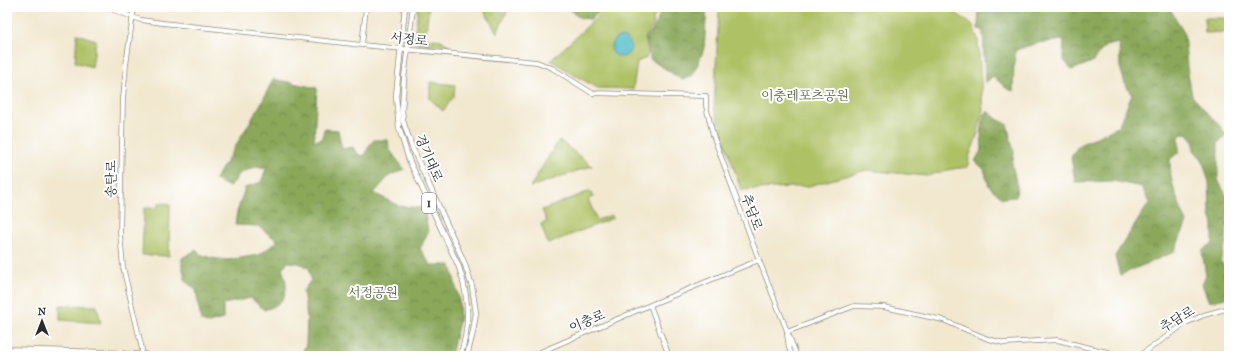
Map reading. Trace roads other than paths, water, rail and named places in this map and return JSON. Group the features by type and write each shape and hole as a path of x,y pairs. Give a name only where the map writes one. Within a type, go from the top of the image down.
{"main road":[{"name":"경기대로","path":"405,7 396,96 400,133 409,160 459,267 466,293 468,320 460,356"},
{"name":"경기대로","path":"413,7 407,49 402,110 406,130 414,153 470,276 475,299 475,322 467,356"}],"street":[{"name":"서정로","path":"105,7 141,20 156,22 362,45 537,62 552,68 592,92 706,96"},
{"name":"송탄로","path":"134,7 123,99 121,240 122,267 143,354"},
{"path":"362,45 366,7"},
{"name":"추담로","path":"706,96 706,106 714,135 759,260 797,356"},
{"name":"이충로","path":"531,356 759,260"},
{"path":"650,305 669,356"},
{"path":"787,332 854,306 884,307 943,320 988,339 1004,343 1057,340 1124,356"},
{"name":"추담로","path":"1139,356 1186,323 1204,315 1229,308"},
{"name":"추담로","path":"787,332 789,348 792,356"},
{"path":"7,349 143,354"},
{"path":"7,353 105,356"}],"water":[{"path":"621,37 628,40 631,47 628,54 621,57 614,54 611,47 614,40"}],"park label":[{"name":"이충레포츠공원","path":"805,95"},
{"name":"서정공원","path":"373,292"}]}
